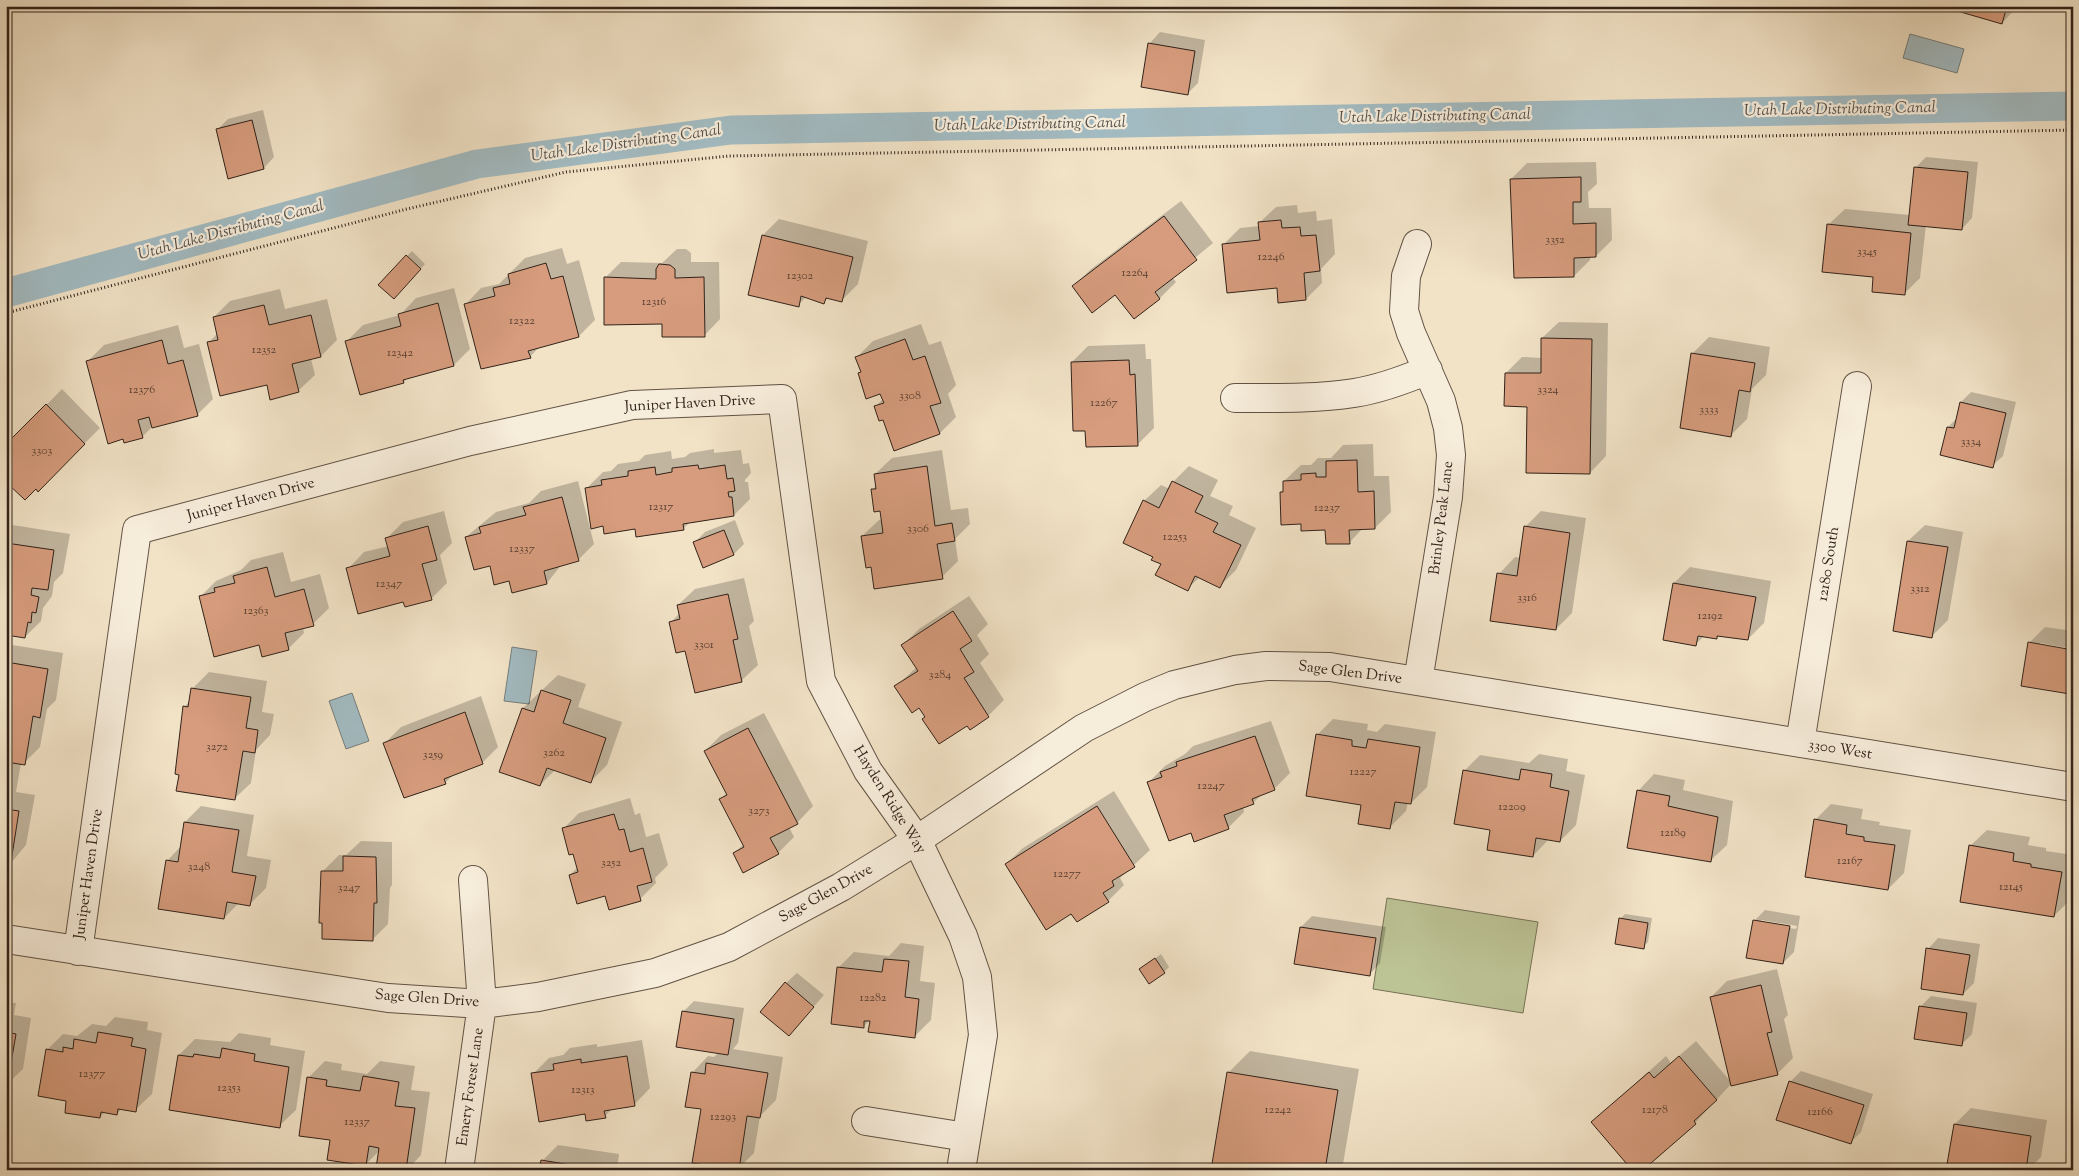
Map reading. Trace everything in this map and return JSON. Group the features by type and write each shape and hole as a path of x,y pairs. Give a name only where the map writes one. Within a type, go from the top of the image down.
{"street":[{"name":"Brinley Peak Lane","path":"1417,244 1406,276 1404,311 1411,333 1441,400 1448,428 1450,476 1418,681"},
{"path":"1235,398 1331,396 1355,393 1395,383 1428,370"},
{"name":"12180 South","path":"1800,743 1857,386"},
{"name":"Hayden Ridge Way","path":"782,399 821,681 868,772 918,840 963,936 977,977 982,1034 962,1170"},
{"name":"Juniper Haven Drive","path":"78,950 137,530 470,441 632,405 782,399"},
{"name":"Sage Glen Drive","path":"6,939 388,998 482,1004 538,997 656,973 730,946 841,888 918,840 1084,728 1174,686 1235,670 1298,666 1330,668 1418,681 1607,712"},
{"name":"3300 West","path":"1607,712 2073,787"},
{"name":"Emery Forest Lane","path":"459,1170 482,1004 473,880"},
{"path":"866,1121 966,1137"}],"path":[{"path":"6,313 407,209 566,172 729,156 2073,130"}],"green space":[{"path":"1387,898 1538,922 1523,1013 1373,989"}],"water":[{"path":"1910,34 1964,49 1957,73 1903,58"},
{"path":"512,647 537,651 529,704 504,701"},
{"path":"352,693 369,741 346,749 329,701"}],"building":[{"path":"1940,6 2007,6 2002,24"},
{"path":"1148,43 1195,51 1188,95 1141,87"},
{"path":"252,120 264,169 228,179 216,129"},
{"path":"1914,167 1968,172 1962,230 1908,225"},
{"path":"1581,177 1581,202 1573,202 1573,224 1596,223 1596,257 1574,258 1574,277 1514,278 1510,179"},
{"path":"1164,216 1197,260 1155,292 1160,299 1134,319 1115,295 1092,313 1072,286"},
{"path":"1281,220 1282,228 1300,227 1301,236 1316,235 1320,271 1304,273 1306,300 1278,303 1277,288 1227,293 1222,244 1260,240 1258,222"},
{"path":"1827,224 1911,233 1905,295 1872,292 1873,277 1822,272"},
{"path":"762,235 853,257 842,302 826,298 824,304 801,296 799,307 748,295"},
{"path":"406,255 421,269 394,299 378,285"},
{"path":"546,263 551,279 563,276 579,337 528,351 531,358 481,369 464,304 495,296 493,288 510,284 508,274"},
{"path":"659,264 670,265 675,269 675,278 704,277 705,337 662,337 662,324 604,325 604,277 656,279 656,269"},
{"path":"438,303 454,366 403,380 404,383 360,395 345,341 401,326 398,314"},
{"path":"264,305 269,325 311,315 321,357 292,364 299,392 270,400 267,385 220,396 207,342 218,340 213,317"},
{"path":"1541,338 1592,339 1590,474 1526,473 1527,407 1504,406 1505,373 1541,373"},
{"path":"905,339 913,360 925,356 941,403 930,406 940,434 894,451 883,420 879,421 874,406 884,403 880,394 866,399 858,373 861,372 855,357"},
{"path":"162,340 168,364 183,360 198,416 152,428 149,417 138,420 143,438 124,443 123,439 108,444 86,361"},
{"path":"1691,353 1755,363 1750,392 1739,390 1731,437 1680,428"},
{"path":"1129,360 1130,375 1135,374 1138,446 1086,447 1085,431 1073,431 1071,362"},
{"path":"1960,402 2006,413 1993,468 1940,455 1947,427 1954,428"},
{"path":"46,404 85,444 38,492 36,489 25,500 6,482 6,469 11,464 6,458 6,444"},
{"path":"1357,460 1358,492 1374,491 1375,529 1349,530 1350,544 1326,544 1325,530 1301,531 1301,524 1281,525 1280,492 1283,492 1283,481 1301,480 1301,474 1316,473 1316,477 1326,477 1326,461"},
{"path":"698,465 699,469 725,465 727,479 733,478 735,491 728,492 729,497 732,497 734,516 683,524 684,530 636,537 635,529 604,534 603,526 591,529 585,488 602,485 601,480 628,476 628,471 655,467 656,475 672,472 672,468"},
{"path":"927,466 935,526 952,523 955,541 937,544 943,579 874,589 871,567 866,568 861,536 883,533 880,511 874,512 871,489 876,489 874,474"},
{"path":"1172,481 1203,496 1195,512 1218,523 1213,532 1241,545 1220,588 1195,576 1188,591 1155,575 1161,564 1151,560 1153,557 1123,543 1143,500 1159,508"},
{"path":"562,497 579,561 544,571 547,584 512,593 509,581 494,585 490,566 474,570 465,537 481,533 479,527 526,515 523,507"},
{"path":"428,526 437,560 422,564 432,600 405,607 403,602 358,614 346,568 390,556 385,538"},
{"path":"1524,526 1570,533 1556,630 1490,621 1497,573 1517,576"},
{"path":"724,530 734,555 703,568 693,542"},
{"path":"1907,541 1948,547 1932,638 1893,631"},
{"path":"6,543 54,550 48,590 32,588 31,595 39,597 36,613 32,612 31,623 28,622 25,638 6,635"},
{"path":"267,567 275,597 304,589 314,626 285,633 289,650 262,657 259,645 214,657 199,596 215,592 214,588 235,583 233,576"},
{"path":"1673,583 1756,597 1748,640 1717,636 1717,639 1698,636 1696,646 1663,640"},
{"path":"728,594 738,639 733,640 742,682 695,693 685,651 676,653 669,622 680,619 677,605"},
{"path":"953,611 972,641 960,649 974,672 964,678 989,717 970,730 967,726 939,744 922,719 925,717 919,708 912,713 894,686 918,671 901,645"},
{"path":"2028,642 2073,650 2073,707 2068,706 2070,694 2021,686"},
{"path":"6,662 48,669 40,718 33,716 25,765 6,762"},
{"path":"191,688 251,697 246,728 258,730 255,753 243,751 235,800 176,791 179,775 175,774 183,706 188,707"},
{"path":"541,690 571,700 563,723 606,738 591,783 547,768 540,786 499,772 522,708 534,712"},
{"path":"465,712 483,764 444,779 446,784 404,798 383,743"},
{"path":"748,728 798,824 770,838 779,854 743,873 733,853 744,847 719,799 727,795 704,751"},
{"path":"1316,734 1352,740 1352,746 1366,748 1368,739 1420,747 1411,804 1395,802 1390,829 1358,824 1361,805 1306,796"},
{"path":"1255,736 1275,790 1252,799 1254,804 1224,815 1229,829 1194,842 1191,833 1169,841 1147,782 1162,777 1160,772 1177,766 1176,762"},
{"path":"1521,769 1552,774 1550,787 1569,791 1560,842 1536,838 1533,857 1487,850 1490,830 1454,824 1463,770 1519,780"},
{"path":"1637,790 1670,796 1668,806 1718,817 1711,862 1627,848"},
{"path":"1097,806 1135,867 1112,881 1114,886 1103,893 1109,902 1077,922 1071,914 1046,930 1005,864"},
{"path":"6,809 19,811 11,862 6,862"},
{"path":"614,814 619,830 624,829 630,852 643,848 652,882 637,886 641,901 609,910 605,896 577,904 569,875 578,872 573,854 569,855 562,828"},
{"path":"1814,819 1847,825 1846,834 1864,837 1864,841 1895,845 1888,890 1805,877"},
{"path":"184,822 239,830 232,872 256,876 250,906 227,902 224,919 158,909 166,860 178,862"},
{"path":"1969,845 2014,853 2013,861 2031,864 2031,867 2062,872 2054,917 1960,902"},
{"path":"343,856 376,857 377,903 374,903 373,941 322,939 322,923 319,923 321,871 343,871"},
{"path":"1619,918 1648,923 1644,949 1615,944"},
{"path":"1753,920 1790,926 1783,964 1746,958"},
{"path":"1300,927 1376,938 1370,976 1294,964"},
{"path":"1926,948 1970,955 1963,995 1921,989"},
{"path":"1155,958 1165,973 1149,984 1139,969"},
{"path":"884,959 909,961 905,997 919,999 915,1038 868,1032 870,1021 864,1021 864,1028 831,1024 837,967 882,972"},
{"path":"785,982 814,1007 789,1036 760,1012"},
{"path":"1761,985 1772,1032 1767,1033 1778,1075 1731,1086 1710,997"},
{"path":"1919,1006 1967,1013 1962,1046 1914,1039"},
{"path":"682,1011 734,1019 728,1055 676,1047"},
{"path":"6,1032 16,1034 7,1086 6,1086"},
{"path":"98,1032 133,1038 131,1046 146,1049 136,1112 118,1109 117,1115 101,1112 100,1118 65,1113 66,1101 38,1096 46,1049 63,1052 63,1047 73,1049 74,1039 96,1043"},
{"path":"222,1048 255,1054 254,1061 289,1067 280,1128 169,1110 178,1055 193,1057 194,1054 220,1058"},
{"path":"627,1056 635,1106 604,1111 606,1118 586,1121 585,1114 539,1122 531,1073 554,1070 553,1064 581,1059 581,1063"},
{"path":"1679,1056 1717,1100 1694,1121 1696,1124 1643,1170 1632,1170 1591,1122 1649,1072 1654,1078"},
{"path":"706,1063 768,1073 760,1118 747,1116 739,1170 692,1163 701,1109 685,1107 691,1072 705,1074"},
{"path":"1227,1072 1338,1090 1325,1170 1211,1170"},
{"path":"363,1076 399,1082 395,1106 415,1108 406,1170 376,1168 379,1148 369,1146 366,1166 327,1160 330,1140 299,1136 307,1077 327,1080 326,1086 360,1091"},
{"path":"1789,1081 1864,1105 1851,1144 1776,1120"},
{"path":"1954,1124 2031,1136 2026,1170 1946,1170"},
{"path":"541,1160 601,1170 539,1170"}],"waterway":[{"name":"Utah Lake Distributing Canal","path":"6,293 477,164 731,130 2073,106"}]}
